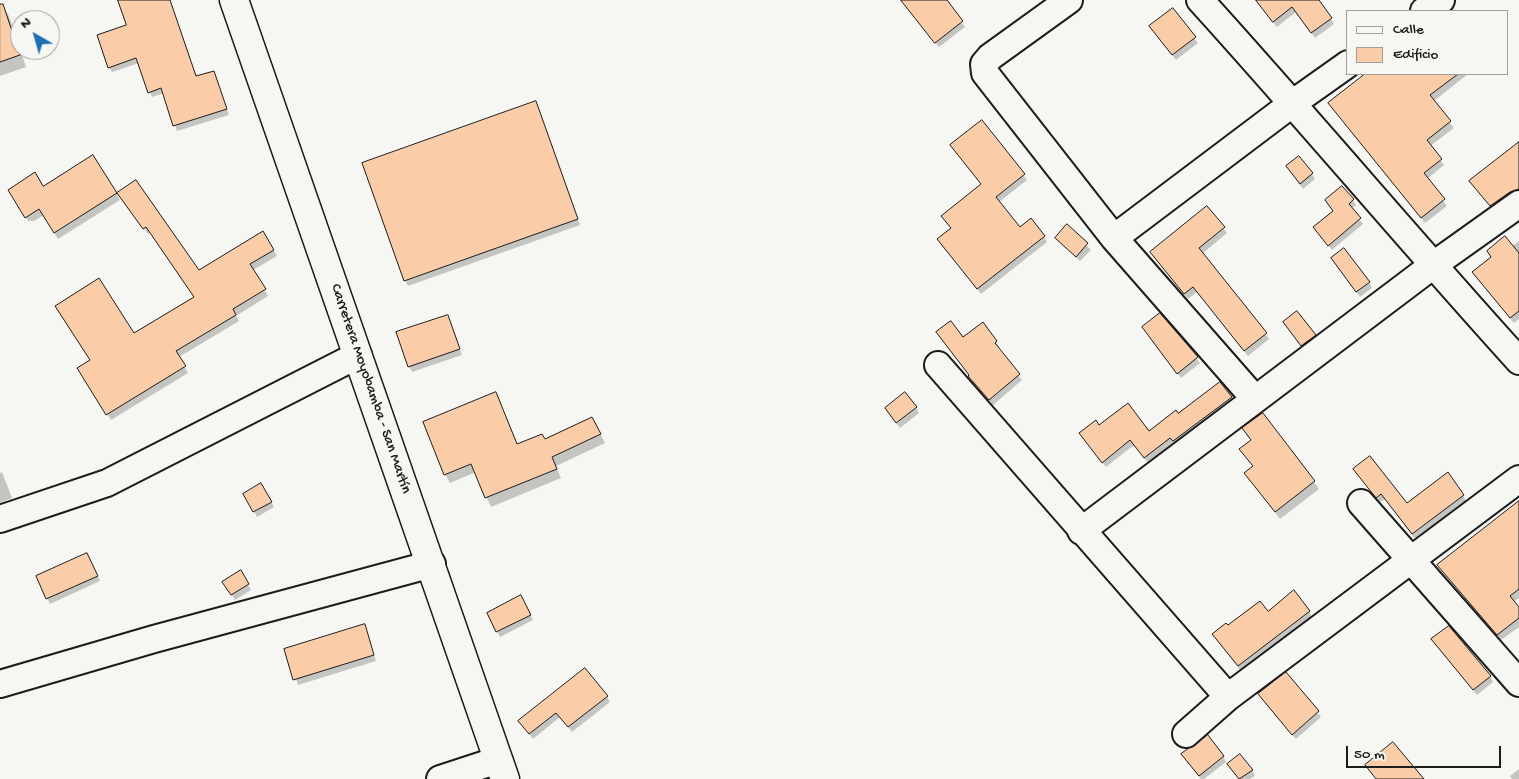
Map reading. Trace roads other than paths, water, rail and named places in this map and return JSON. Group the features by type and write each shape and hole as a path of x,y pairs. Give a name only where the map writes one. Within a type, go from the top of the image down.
{"main road":[{"name":"Carretera Moyobamba - San Martín","path":"234,0 432,564 501,769"}],"street":[{"path":"1068,0 990,57 984,64 985,73 1114,238 1255,399"},
{"path":"1200,0 1293,103 1432,266 1519,361"},
{"path":"1426,10 1441,0"},
{"path":"1114,238 1346,65"},
{"path":"1081,531 1432,266 1519,204"},
{"path":"0,518 107,483 358,355"},
{"path":"938,365 1081,531 1228,697"},
{"path":"1186,734 1228,697 1519,479"},
{"path":"1361,503 1519,683"},
{"path":"0,684 154,639 432,564"},
{"path":"440,779 501,769"}]}
